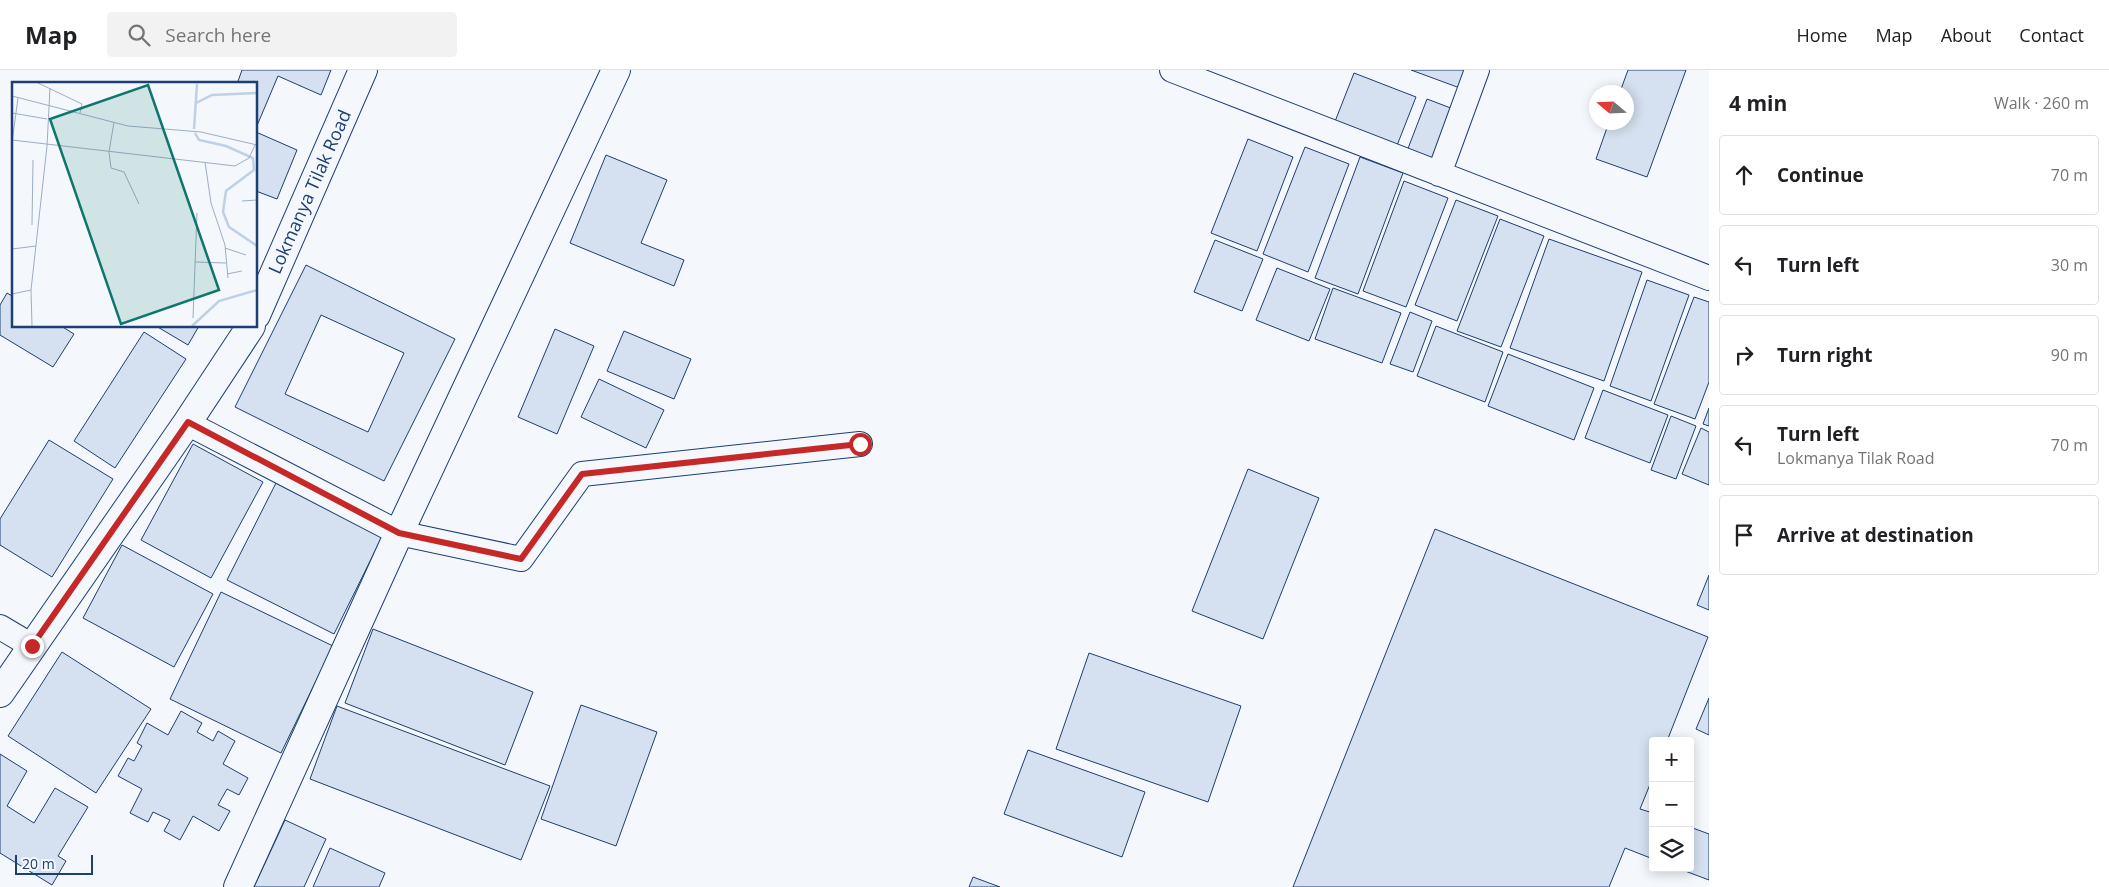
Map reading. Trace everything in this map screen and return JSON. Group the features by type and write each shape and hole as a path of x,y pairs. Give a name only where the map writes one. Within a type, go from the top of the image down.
{"street":[{"name":"Lokmanya Tilak Road","path":"258,309 363,70"},
{"path":"238,887 399,533 616,70"},
{"path":"1172,70 1709,278"},
{"path":"1439,174 1477,70"},
{"path":"0,693 188,422 250,328"},
{"path":"188,422 399,533 521,559 582,474 860,444"},
{"path":"0,627 32,646"}],"building":[{"path":"242,70 331,70 321,95 278,76 258,123 258,82 238,82"},
{"path":"1411,70 1476,70 1468,91"},
{"path":"1628,70 1686,70 1647,177 1596,159 1606,130 1634,130 1634,85 1623,85"},
{"path":"1354,73 1416,97 1396,148 1334,124"},
{"path":"1427,99 1456,110 1436,162 1407,151"},
{"path":"258,133 297,150 277,199 258,192"},
{"path":"1248,139 1293,157 1257,251 1211,233"},
{"path":"1305,147 1349,164 1308,272 1263,254"},
{"path":"606,155 667,180 641,243 684,260 674,286 570,243"},
{"path":"1360,157 1403,173 1358,294 1315,278"},
{"path":"1404,181 1448,198 1406,307 1363,291"},
{"path":"1456,200 1498,216 1457,321 1415,305"},
{"path":"1500,219 1544,236 1501,347 1457,331"},
{"path":"1549,239 1642,272 1604,381 1510,348"},
{"path":"1215,240 1263,259 1242,311 1194,292"},
{"path":"306,265 455,339 384,481 235,407","holes":["321,315 404,353 368,432 285,394"]},
{"path":"1277,268 1330,289 1309,341 1256,320"},
{"path":"1647,280 1689,295 1651,401 1610,386"},
{"path":"1333,288 1401,313 1382,363 1315,339"},
{"path":"7,293 12,296 12,328 64,328 74,334 53,367 0,335 0,305"},
{"path":"1694,297 1709,302 1709,382 1695,419 1654,404"},
{"path":"1410,312 1432,321 1413,372 1390,364"},
{"path":"1436,326 1503,352 1485,402 1417,376"},
{"path":"159,328 198,328 188,345"},
{"path":"555,329 594,346 557,434 518,417"},
{"path":"624,331 691,359 674,399 607,371"},
{"path":"144,332 186,359 115,468 74,441"},
{"path":"1508,354 1594,388 1574,440 1488,406"},
{"path":"599,379 664,410 646,448 581,417"},
{"path":"1603,390 1668,415 1650,463 1585,438"},
{"path":"1709,408 1709,426 1703,424"},
{"path":"1671,416 1696,426 1676,479 1651,470"},
{"path":"1701,428 1709,432 1709,485 1682,474"},
{"path":"49,440 113,479 52,577 0,545 0,519"},
{"path":"193,444 263,482 211,578 141,540"},
{"path":"1248,469 1319,498 1263,639 1192,611"},
{"path":"276,483 382,537 334,634 227,580"},
{"path":"1435,529 1708,637 1669,737 1649,737 1649,787 1640,809 1649,812 1649,857 1625,848 1609,887 1293,887"},
{"path":"122,545 213,594 174,667 83,618"},
{"path":"1709,575 1709,610 1697,605"},
{"path":"221,592 333,646 281,753 170,699"},
{"path":"373,629 533,692 505,765 345,703"},
{"path":"62,652 151,709 96,793 8,736"},
{"path":"1089,653 1241,706 1208,802 1056,749"},
{"path":"1709,698 1709,735 1696,729"},
{"path":"581,705 657,732 616,846 541,819"},
{"path":"337,706 550,786 521,860 310,779"},
{"path":"181,711 202,723 197,732 213,741 218,731 235,741 223,764 248,778 239,795 227,789 218,805 230,811 219,831 193,816 180,840 164,831 170,820 153,812 148,822 130,813 142,789 118,776 128,758 134,761 142,746 137,743 147,723 168,735"},
{"path":"1028,750 1145,792 1122,857 1004,814"},
{"path":"0,754 27,771 7,806 34,823 55,788 88,807 58,856 66,861 52,885 0,853"},
{"path":"285,820 326,839 304,887 254,887"},
{"path":"1694,828 1709,834 1709,880 1688,872 1694,872"},
{"path":"330,848 385,873 379,887 313,887"},
{"path":"973,877 1000,887 969,887"}],"route":[{"path":"32,646 188,422 399,533 521,559 582,474 860,444"}]}
